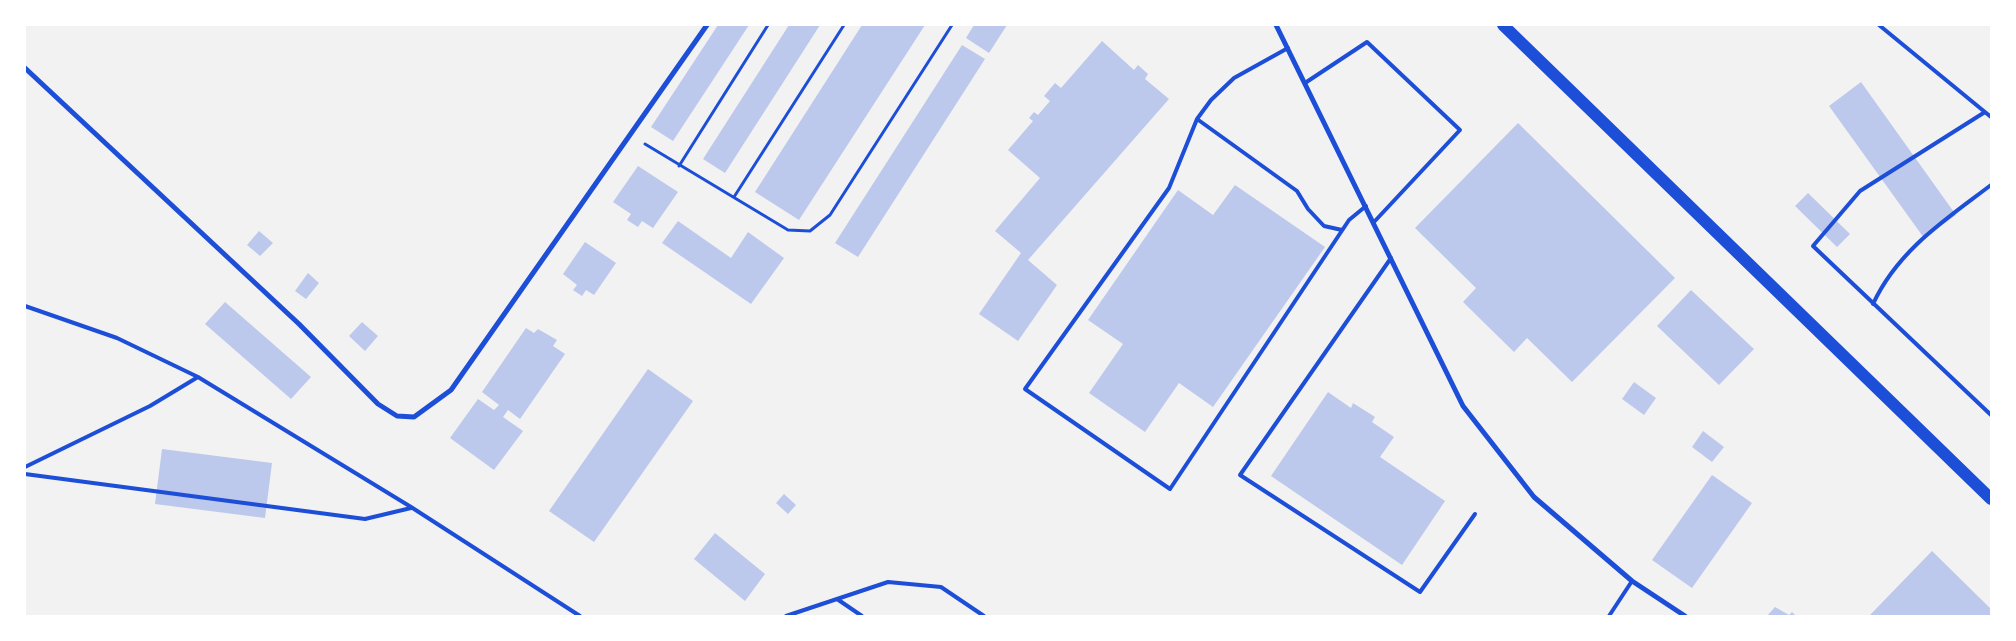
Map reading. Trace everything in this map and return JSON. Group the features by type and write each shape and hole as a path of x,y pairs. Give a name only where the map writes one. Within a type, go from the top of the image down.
{"main road":[{"path":"1503,25 1991,499"}],"street":[{"path":"25,68 299,324 378,404 397,416 414,417 451,390 707,25"},
{"path":"1276,25 1464,406 1534,497 1632,581 1685,616"}],"lane":[{"path":"1879,25 1991,117"},
{"path":"1305,83 1367,42 1460,130 1374,222"},
{"path":"1288,48 1234,78 1211,100 1197,119 1169,188 1025,389 1170,489 1342,230 1349,220 1366,206"},
{"path":"1985,112 1860,191 1813,246 1991,416"},
{"path":"1197,119 1224,141 1297,191 1308,209 1324,226 1342,230"},
{"path":"1874,304 1884,281 1913,246 1991,185"},
{"path":"1391,258 1240,475 1420,592 1475,514"},
{"path":"25,306 118,338 198,377 411,508 580,616"},
{"path":"25,467 150,406 198,377"},
{"path":"25,474 365,519 411,508"},
{"path":"1609,616 1632,581"},
{"path":"786,616 888,582 941,588 984,616"},
{"path":"837,599 862,616"}],"path":[{"path":"679,166 768,25"},
{"path":"734,197 844,25"},
{"path":"630,135 788,230 810,231 830,216 952,25"}],"building":[{"path":"718,25 749,25 673,141 651,127"},
{"path":"789,25 820,25 725,173 703,159"},
{"path":"862,25 925,25 799,220 755,192"},
{"path":"974,25 1007,25 989,53 966,38"},
{"path":"1102,41 1134,70 1138,65 1148,74 1145,79 1169,99 1028,260 1057,285 1018,341 979,314 1021,253 995,231 1040,178 1008,150 1033,121 1029,118 1034,112 1038,115 1050,101 1044,96 1055,83 1061,88"},
{"path":"962,45 985,59 858,257 835,243"},
{"path":"1861,82 1956,215 1924,238 1829,106"},
{"path":"1518,123 1675,278 1572,382 1527,338 1514,352 1463,302 1476,288 1415,228"},
{"path":"638,166 678,192 653,228 642,221 638,227 627,220 631,214 613,202"},
{"path":"1235,185 1325,247 1213,407 1179,383 1145,432 1089,393 1123,344 1088,320 1178,190 1213,215"},
{"path":"1808,193 1850,234 1837,247 1795,206"},
{"path":"678,221 731,258 748,232 784,258 751,304 662,243"},
{"path":"259,231 273,243 260,256 247,245"},
{"path":"585,242 616,263 594,295 586,290 582,296 573,290 577,285 563,274"},
{"path":"308,273 319,283 306,299 295,291"},
{"path":"1691,290 1754,349 1719,385 1657,326"},
{"path":"225,302 311,377 291,399 205,324"},
{"path":"362,322 378,336 365,351 349,336"},
{"path":"526,328 534,333 538,329 557,340 553,346 565,354 520,419 508,410 503,417 523,431 494,470 450,438 478,399 494,410 499,405 503,408 482,392"},
{"path":"648,369 693,401 594,542 549,511"},
{"path":"1634,382 1656,398 1644,415 1622,399"},
{"path":"1328,392 1351,408 1353,403 1375,417 1372,422 1394,437 1380,457 1445,501 1402,565 1271,476"},
{"path":"1703,431 1724,447 1712,462 1692,447"},
{"path":"162,449 272,463 265,518 155,504"},
{"path":"1712,475 1752,503 1692,588 1652,560"},
{"path":"784,494 796,505 788,514 776,503"},
{"path":"715,533 765,574 745,601 694,559"},
{"path":"1932,551 1991,609 1991,616 1869,616"},
{"path":"1775,607 1789,615 1792,612 1796,616 1767,616"}]}
